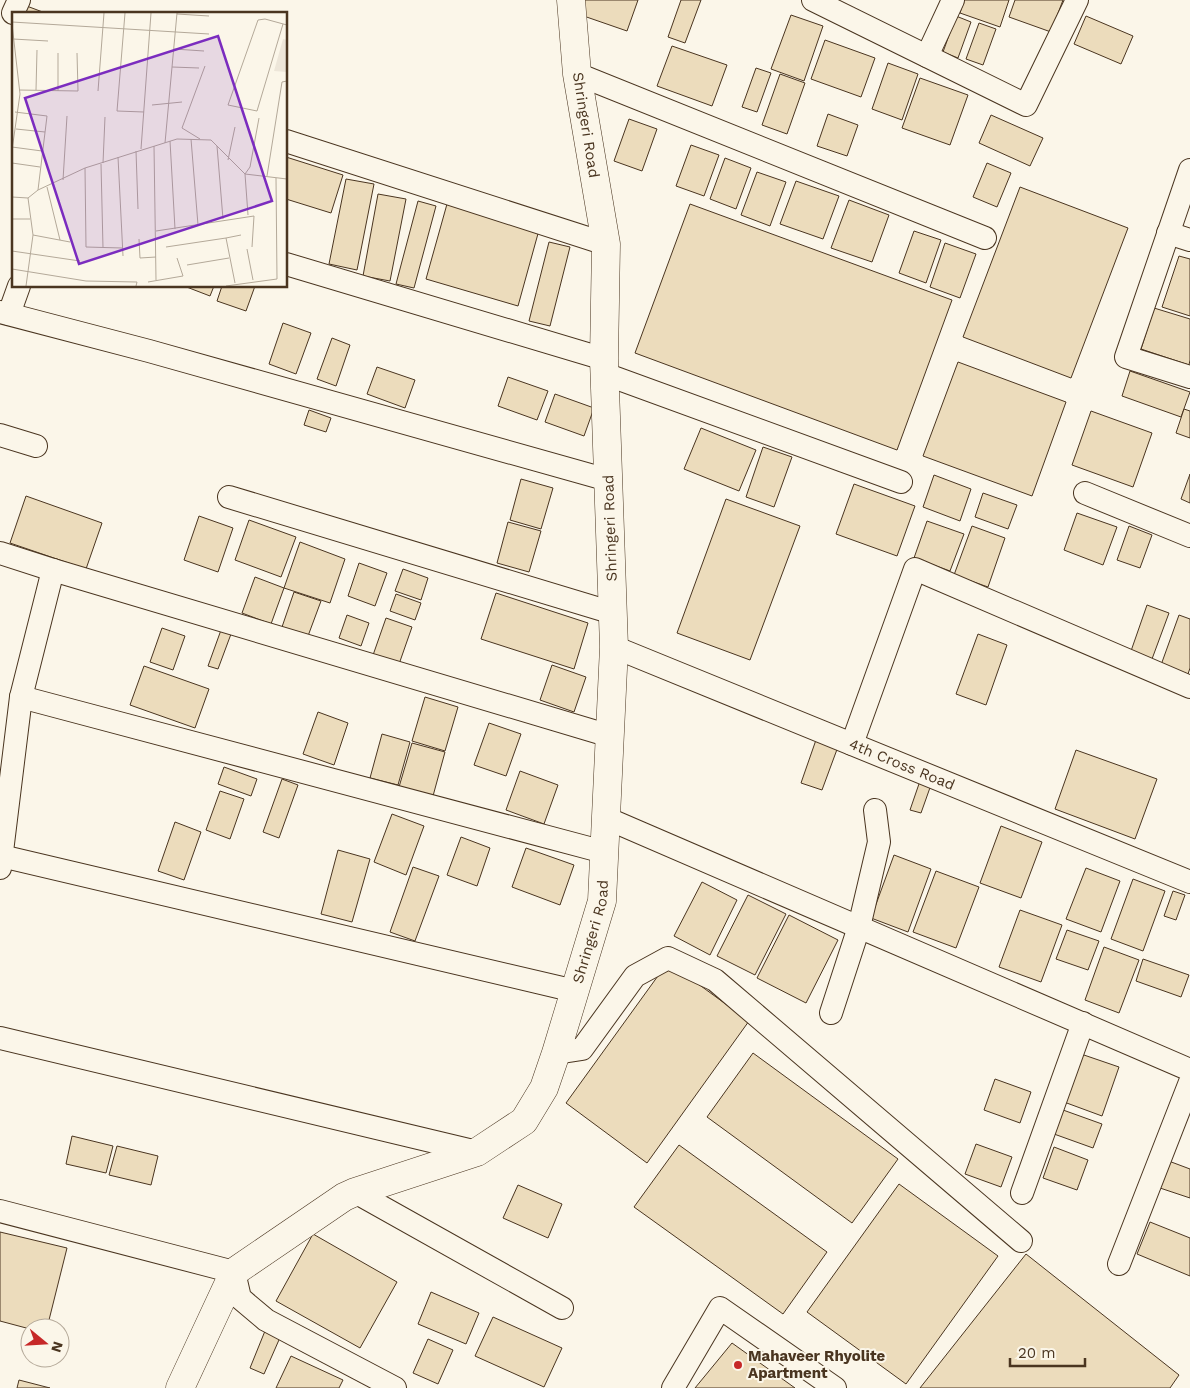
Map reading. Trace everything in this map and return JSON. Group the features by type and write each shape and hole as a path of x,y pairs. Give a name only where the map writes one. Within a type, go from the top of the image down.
{"street":[{"name":"Shringeri Road","path":"234,1272 344,1197 477,1152 524,1121 544,1088 602,901 614,647 604,366 606,244 577,74 571,0"},
{"path":"814,0 1026,105 1077,0"},
{"path":"927,56 953,0"},
{"path":"577,74 985,238"},
{"path":"288,142 606,244"},
{"path":"1190,170 1126,357 1190,377"},
{"path":"1168,233 1190,240"},
{"path":"288,265 604,366 902,482"},
{"path":"18,288 5,313 149,351 608,480"},
{"path":"0,435 36,446"},
{"path":"1085,493 1190,536"},
{"path":"229,497 613,613"},
{"path":"0,553 610,736"},
{"path":"852,744 915,569 1190,687"},
{"path":"53,570 20,697 1,862 574,991"},
{"name":"4th Cross Road","path":"614,647 1190,882"},
{"path":"20,697 604,852"},
{"path":"832,1012 859,927 880,842 875,810"},
{"path":"606,818 1190,1070"},
{"path":"556,1053 582,1050 635,976 668,958 716,980 1021,1241"},
{"path":"1022,1193 1083,1023"},
{"path":"0,1038 477,1152"},
{"path":"1119,1264 1190,1082"},
{"path":"355,1192 562,1308"},
{"path":"0,1211 234,1272"},
{"path":"180,1388 234,1272"},
{"path":"234,1272 240,1298 266,1320 395,1388"},
{"path":"673,1388 720,1308 835,1388"}],"building":[{"path":"580,0 638,0 627,31 575,13"},
{"path":"681,0 701,0 685,43 668,37"},
{"path":"964,0 1009,0 1000,27 960,13"},
{"path":"1015,0 1063,0 1051,32 1009,17"},
{"path":"24,5 43,12 22,12"},
{"path":"791,15 823,26 804,81 771,69"},
{"path":"956,16 971,22 958,58 943,52"},
{"path":"1086,16 1133,36 1121,64 1074,44"},
{"path":"979,23 996,29 983,65 966,59"},
{"path":"825,40 875,58 861,97 811,79"},
{"path":"672,46 727,65 712,106 657,86"},
{"path":"888,63 918,74 902,120 872,109"},
{"path":"756,68 771,73 757,112 742,107"},
{"path":"780,74 805,83 787,134 762,125"},
{"path":"920,78 968,95 950,145 902,128"},
{"path":"828,114 858,125 847,156 817,146"},
{"path":"991,115 1043,138 1030,166 979,143"},
{"path":"629,119 657,129 642,171 614,161"},
{"path":"691,145 719,155 704,196 676,186"},
{"path":"288,158 343,175 331,213 288,200"},
{"path":"725,158 751,168 736,209 710,199"},
{"path":"987,163 1011,173 997,207 973,197"},
{"path":"757,172 786,182 770,226 741,215"},
{"path":"346,179 374,184 357,270 329,264"},
{"path":"796,181 839,196 823,239 780,224"},
{"path":"1020,187 1128,228 1071,378 963,337"},
{"path":"378,194 406,199 390,281 363,276"},
{"path":"849,200 889,215 872,262 831,248"},
{"path":"418,201 436,206 414,288 396,284"},
{"path":"447,204 539,230 518,306 426,279"},
{"path":"690,204 952,300 897,450 635,353"},
{"path":"914,231 941,240 926,283 899,273"},
{"path":"549,242 570,247 550,326 529,321"},
{"path":"945,243 976,254 960,298 930,287"},
{"path":"1179,256 1190,259 1190,316 1162,307"},
{"path":"189,288 213,288 210,296"},
{"path":"221,288 254,288 246,311 217,301"},
{"path":"1154,308 1190,319 1189,365 1141,349"},
{"path":"283,323 311,333 296,374 269,364"},
{"path":"332,338 350,345 336,386 317,379"},
{"path":"958,362 1066,402 1032,496 923,456"},
{"path":"377,367 415,380 405,408 367,394"},
{"path":"1130,371 1190,392 1181,417 1122,396"},
{"path":"508,377 548,391 537,420 498,406"},
{"path":"555,394 594,408 584,436 545,422"},
{"path":"1184,409 1190,411 1190,438 1176,433"},
{"path":"309,410 331,418 326,432 304,425"},
{"path":"1091,411 1152,433 1133,487 1072,465"},
{"path":"701,428 756,450 739,491 684,469"},
{"path":"763,447 792,457 774,507 746,497"},
{"path":"1190,474 1190,503 1181,499"},
{"path":"934,475 971,489 960,521 923,507"},
{"path":"521,479 553,488 541,529 510,520"},
{"path":"854,484 915,506 897,556 836,534"},
{"path":"983,493 1017,505 1008,529 975,517"},
{"path":"26,496 102,523 86,569 10,543"},
{"path":"726,499 800,526 750,660 677,633"},
{"path":"1077,513 1117,527 1103,565 1064,550"},
{"path":"199,516 233,528 218,572 184,560"},
{"path":"249,520 296,537 281,577 235,560"},
{"path":"927,521 964,534 950,571 914,558"},
{"path":"508,522 541,531 529,572 497,563"},
{"path":"972,526 1005,538 988,587 954,575"},
{"path":"1129,526 1152,535 1140,568 1117,560"},
{"path":"300,542 345,559 330,603 284,588"},
{"path":"359,563 387,573 375,606 348,596"},
{"path":"403,569 428,578 421,600 395,591"},
{"path":"255,577 284,588 271,624 242,613"},
{"path":"294,592 321,601 308,636 282,627"},
{"path":"496,593 588,623 574,669 481,639"},
{"path":"396,594 421,603 415,620 390,611"},
{"path":"1147,605 1169,613 1152,659 1131,651"},
{"path":"347,615 369,623 361,646 339,638"},
{"path":"1179,615 1190,619 1190,668 1188,674 1161,665"},
{"path":"386,618 412,627 398,667 372,658"},
{"path":"162,628 185,636 173,670 150,662"},
{"path":"221,630 231,634 218,669 208,666"},
{"path":"978,634 1007,645 986,705 956,694"},
{"path":"552,665 586,677 574,712 540,700"},
{"path":"144,666 209,689 195,728 130,705"},
{"path":"425,697 458,707 445,751 412,741"},
{"path":"318,712 348,723 334,765 303,754"},
{"path":"489,723 521,734 506,776 474,765"},
{"path":"382,734 410,742 398,785 370,778"},
{"path":"817,737 839,744 822,790 801,783"},
{"path":"412,743 445,752 433,796 399,787"},
{"path":"1076,750 1157,779 1135,839 1055,809"},
{"path":"224,767 257,779 251,796 218,784"},
{"path":"520,771 558,785 544,824 506,810"},
{"path":"921,778 932,782 921,813 910,810"},
{"path":"282,779 298,785 279,838 263,832"},
{"path":"220,791 244,799 230,839 206,830"},
{"path":"392,814 424,826 406,875 374,862"},
{"path":"175,822 201,832 184,880 158,871"},
{"path":"1001,826 1042,842 1021,898 980,883"},
{"path":"461,837 490,848 477,886 447,875"},
{"path":"526,848 574,865 560,905 512,887"},
{"path":"338,850 370,859 352,922 321,914"},
{"path":"894,855 931,869 908,932 871,918"},
{"path":"413,867 439,876 415,941 390,932"},
{"path":"1086,868 1120,881 1101,932 1066,919"},
{"path":"936,871 979,887 956,948 913,932"},
{"path":"1133,879 1165,891 1143,951 1111,939"},
{"path":"702,882 737,900 710,955 674,936"},
{"path":"1173,891 1185,895 1176,920 1164,916"},
{"path":"748,895 786,914 755,975 717,956"},
{"path":"1020,910 1062,925 1041,982 999,967"},
{"path":"789,915 838,940 806,1003 757,978"},
{"path":"1067,930 1099,941 1088,970 1056,959"},
{"path":"1104,947 1139,960 1119,1013 1085,1000"},
{"path":"1143,959 1189,975 1181,997 1136,981"},
{"path":"668,962 749,1021 647,1163 566,1103"},
{"path":"753,1053 898,1159 852,1223 707,1117"},
{"path":"1081,1054 1119,1067 1102,1116 1064,1102"},
{"path":"995,1079 1031,1092 1020,1123 984,1110"},
{"path":"1063,1110 1102,1124 1093,1148 1054,1134"},
{"path":"72,1136 113,1146 106,1173 66,1164"},
{"path":"976,1144 1012,1157 1001,1187 965,1174"},
{"path":"679,1145 827,1252 783,1314 634,1207"},
{"path":"117,1146 158,1156 151,1185 109,1175"},
{"path":"1054,1147 1088,1160 1077,1190 1043,1178"},
{"path":"1166,1160 1190,1169 1190,1198 1157,1187"},
{"path":"899,1184 998,1256 906,1384 807,1312"},
{"path":"518,1185 562,1204 548,1238 503,1218"},
{"path":"1150,1222 1190,1238 1190,1276 1137,1254"},
{"path":"0,1232 67,1248 50,1318 20,1318 20,1326 0,1321"},
{"path":"313,1234 397,1282 360,1348 276,1301"},
{"path":"1026,1254 1179,1375 1170,1388 920,1388"},
{"path":"431,1292 479,1313 466,1344 418,1324"},
{"path":"493,1317 562,1348 544,1387 475,1356"},
{"path":"267,1326 282,1333 264,1374 250,1368"},
{"path":"428,1339 453,1350 438,1384 413,1373"},
{"name":"Mahaveer Rhyolite Apartment","path":"732,1343 795,1388 695,1388"},
{"path":"291,1356 343,1380 339,1388 276,1388"},
{"path":"19,1380 50,1388 17,1388"}],"place":[{"name":"Mahaveer Rhyolite Apartment","path":"738,1365"}]}
